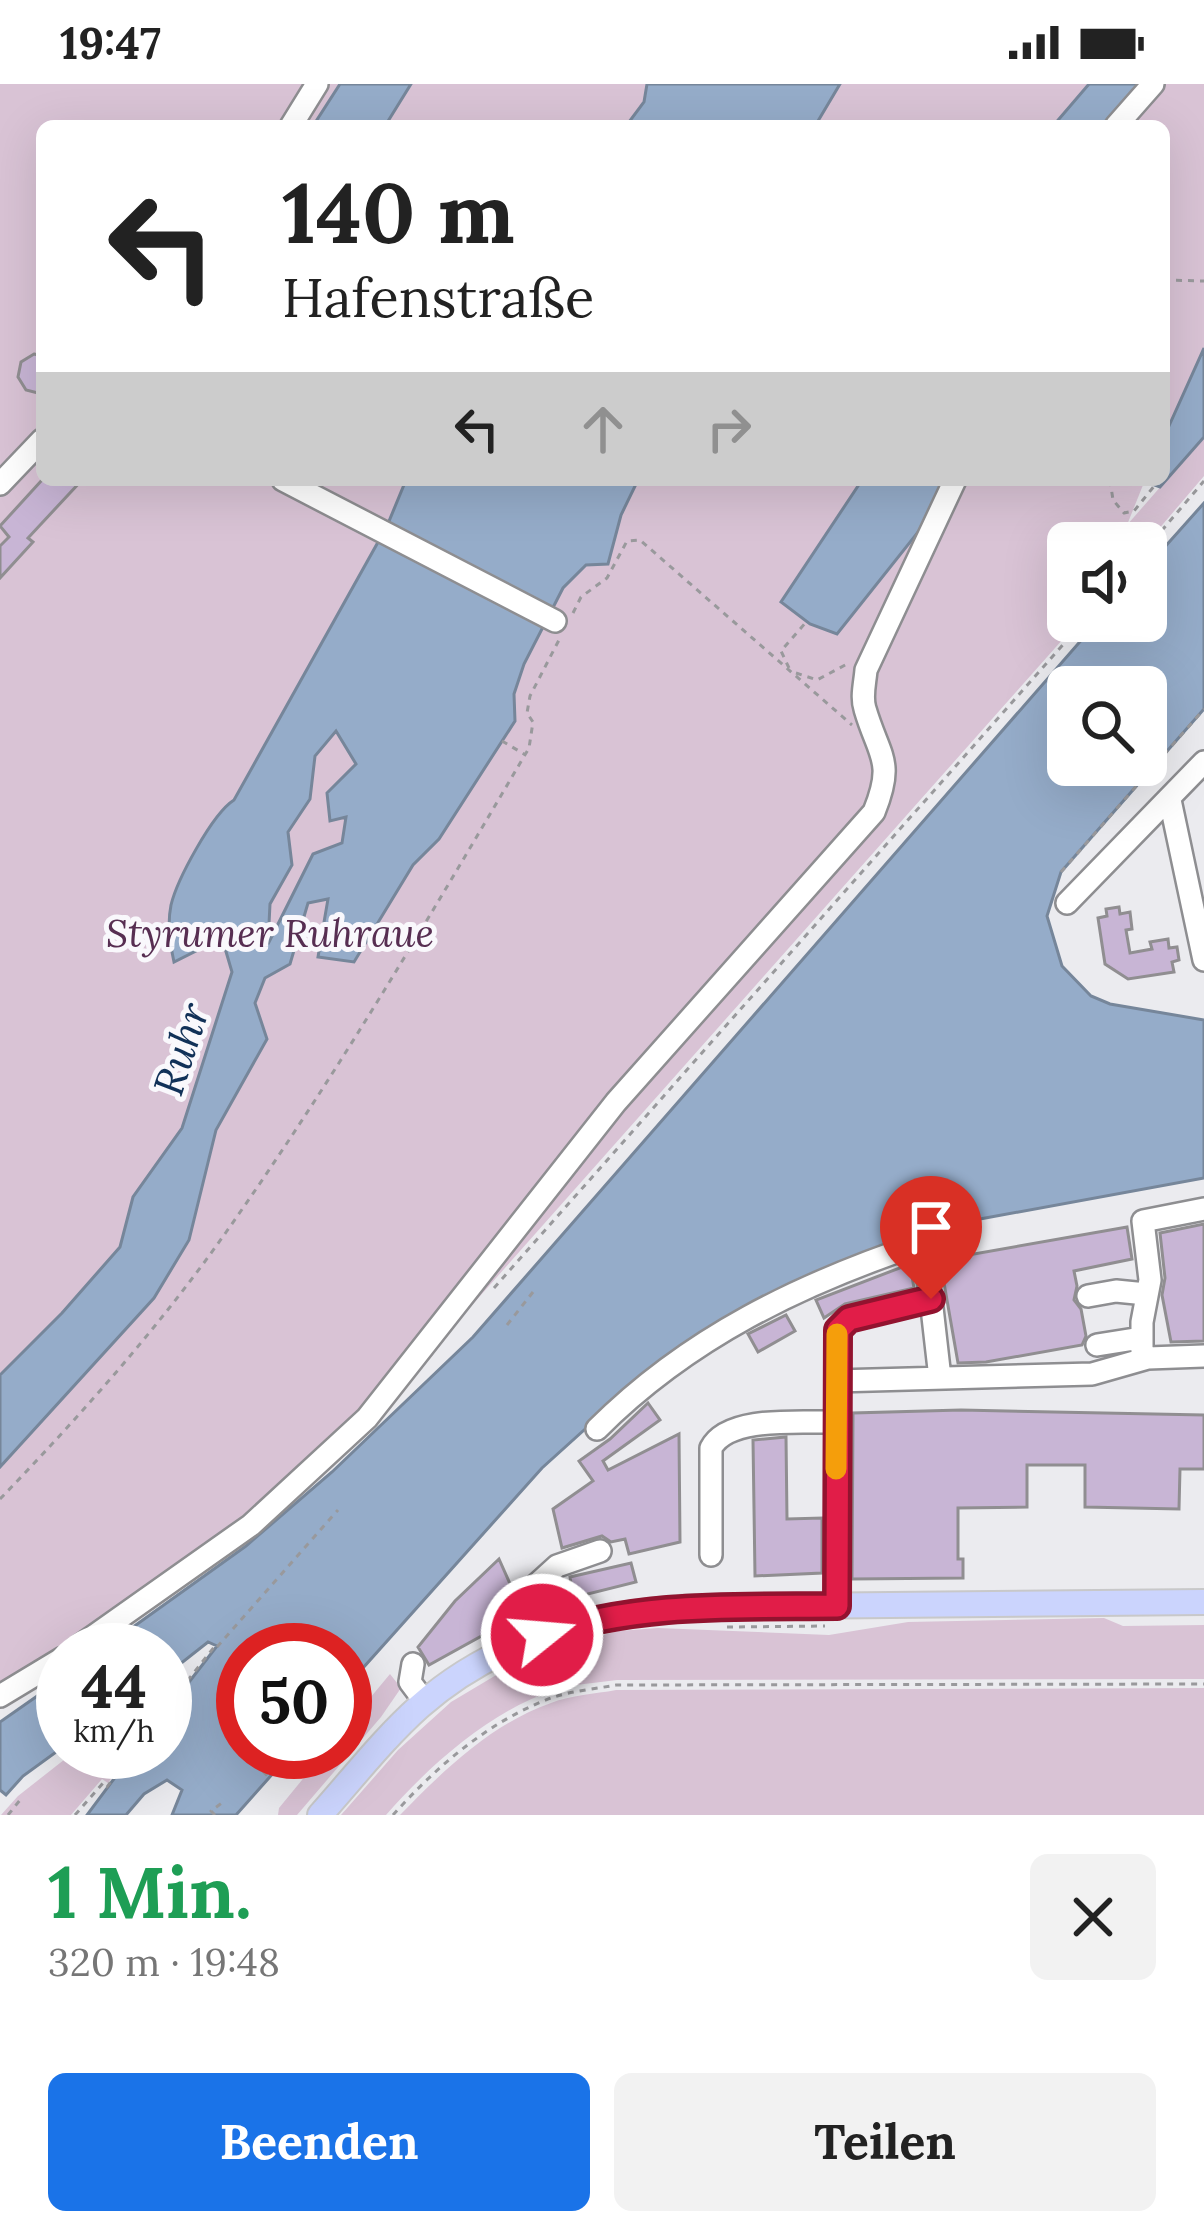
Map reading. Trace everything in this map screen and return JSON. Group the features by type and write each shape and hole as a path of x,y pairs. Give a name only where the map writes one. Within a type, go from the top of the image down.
{"main road":[{"path":"320,1815 424,1702 468,1672 547,1634 591,1619 644,1610 837,1616 1204,1602"}],"street":[{"path":"295,120 316,84"},
{"path":"1121,120 1153,84"},
{"path":"0,484 36,446"},
{"path":"295,486 562,625"},
{"path":"112,1623 250,1526 367,1418 616,1102 874,812 886,783 883,754 863,704 866,670 952,486"},
{"path":"1067,903 1204,762"},
{"path":"1175,795 1204,794"},
{"path":"1175,795 1194,863 1204,960"},
{"path":"836,1381 1111,1371 1142,1348 1150,1280 1142,1221 1204,1209"},
{"path":"597,1429 658,1372 750,1313 922,1243 940,1378"},
{"path":"1088,1296 1116,1291 1147,1294"},
{"path":"837,1616 836,1339 843,1323 931,1299"},
{"path":"1097,1346 1204,1356"},
{"path":"711,1555 711,1448 716,1438 738,1427 836,1422"},
{"path":"547,1634 534,1597 535,1586 557,1566 600,1551"},
{"path":"413,1664 410,1682 424,1702"},
{"path":"0,1696 36,1674"}],"path":[{"path":"1170,280 1204,281"},
{"path":"1167,524 1204,481"},
{"path":"1111,486 1113,500 1124,513 1134,511 1154,486"},
{"path":"0,1499 110,1379 227,1231 428,924 525,755 533,722 527,713 530,696 562,625 581,597 607,578 627,541 640,540 883,754"},
{"path":"806,621 781,651 790,670 817,680 875,650"},
{"path":"492,1289 1065,642"},
{"path":"1061,872 1204,709"},
{"path":"502,741 525,755"},
{"path":"507,1325 533,1292"},
{"path":"192,1676 338,1510"},
{"path":"711,1625 837,1616"},
{"path":"393,1815 448,1760 495,1724 554,1696 616,1685 1204,1684"},
{"path":"75,1815 112,1779"},
{"path":"8,1815 20,1800"},
{"path":"214,1815 212,1811 223,1802"}],"green space":[{"name":"Styrumer Ruhraue","path":"0,84 340,84 317,120 36,120 36,486 858,486 782,601 810,624 837,634 938,507 947,486 1143,486 1128,522 1047,522 1047,642 1060,642 457,1322 432,1356 394,1389 618,1107 865,834 887,798 889,782 844,843 610,1098 357,1420 249,1521 105,1623 36,1623 36,1670 0,1690"},
{"path":"411,84 1089,84 1058,120 389,120"},
{"path":"1139,84 1204,84 1204,348 1170,424 1170,120 1108,120"},
{"path":"1204,437 1204,476 1165,522 1130,522 1161,486 1170,486 1170,476"},
{"path":"1104,1618 1123,1626 1204,1625 1204,1679 617,1680 576,1685 529,1700 483,1727 421,1778 386,1815 341,1815 398,1750 451,1702 503,1671 563,1645 619,1631 658,1628 829,1635 908,1622"},
{"path":"390,1674 401,1688 372,1728 372,1696"},
{"path":"1204,1688 1204,1815 400,1815 488,1736 529,1712 583,1695 616,1690"},
{"path":"40,1779 102,1779 71,1815 1,1815"},
{"path":"303,1779 328,1779 297,1815 278,1815"}],"water":[{"path":"340,84 411,84 389,120 317,120"},
{"path":"647,84 840,84 819,120 630,120 644,102"},
{"path":"1089,84 1139,84 1108,120 1058,120"},
{"path":"1204,348 1204,437 1170,476 1170,424"},
{"path":"404,486 635,486 621,515 608,564 586,565 563,588 524,664 514,694 515,721 439,839 413,865 354,962 318,957 328,899 308,903 290,964 265,978 255,1003 267,1039 216,1130 189,1240 154,1298 0,1467 0,1375 120,1247 133,1197 182,1128 232,972 222,938 174,962 171,905 206,833 234,800 387,526","holes":["336,731 356,764 327,793 330,821 346,817 342,843 313,854 268,944 270,904 292,865 288,832 310,799 315,756"]},
{"path":"858,486 947,486 938,507 837,634 810,624 781,602"},
{"path":"1204,503 1204,709 1167,751 1167,666 1059,666 1080,642 1167,642 1167,544"},
{"path":"1047,679 1047,786 1136,786 1061,872 1047,916 1062,966 1091,996 1110,1004 1204,1020 1204,1178 980,1219 807,1278 665,1357 542,1468 372,1658 372,1623 216,1623 216,1646 208,1642 192,1655 192,1623 139,1623 246,1546 332,1472 473,1337"},
{"path":"216,1647 216,1779 268,1779 236,1815 172,1815 182,1790 167,1780 144,1794 126,1815 87,1815 114,1779 192,1779 192,1678"},
{"path":"36,1697 36,1767 6,1795 0,1790 0,1722"}],"building":[{"path":"36,354 36,392 26,390 18,377 21,362"},
{"path":"37,486 76,486 28,538 33,542 0,578 0,546 9,537 0,526"},
{"path":"1119,907 1120,914 1130,912 1132,929 1126,930 1130,953 1152,949 1150,942 1168,939 1169,948 1177,947 1174,972 1128,979 1105,964 1098,918 1107,916 1106,909"},
{"path":"1204,1224 1204,1341 1171,1342 1162,1295 1160,1233"},
{"path":"1127,1227 1132,1259 1074,1271 1074,1300 1081,1309 1086,1336 1082,1345 958,1363 940,1260"},
{"path":"910,1264 914,1288 845,1304 824,1318 816,1300"},
{"path":"786,1315 795,1331 758,1352 748,1334"},
{"path":"648,1403 660,1420 603,1461 608,1470 679,1434 680,1542 629,1554 625,1539 611,1542 602,1536 562,1548 553,1509 593,1481 579,1461"},
{"path":"961,1410 1204,1415 1204,1469 1180,1469 1179,1509 1085,1507 1085,1465 1027,1465 1027,1507 958,1508 958,1559 963,1559 963,1578 852,1579 853,1413"},
{"path":"786,1437 787,1519 822,1518 822,1573 755,1576 753,1440"},
{"path":"499,1559 523,1613 429,1665 418,1647 455,1601"},
{"path":"631,1563 636,1582 556,1602 553,1590 571,1583 570,1577"}],"slow traffic":[{"path":"836,1469 837,1334"}],"route":[{"path":"542,1635 591,1619 644,1610 837,1606 838,1330 849,1319 931,1299"}],"water label":[{"name":"Ruhr","path":"181,1049"}]}
